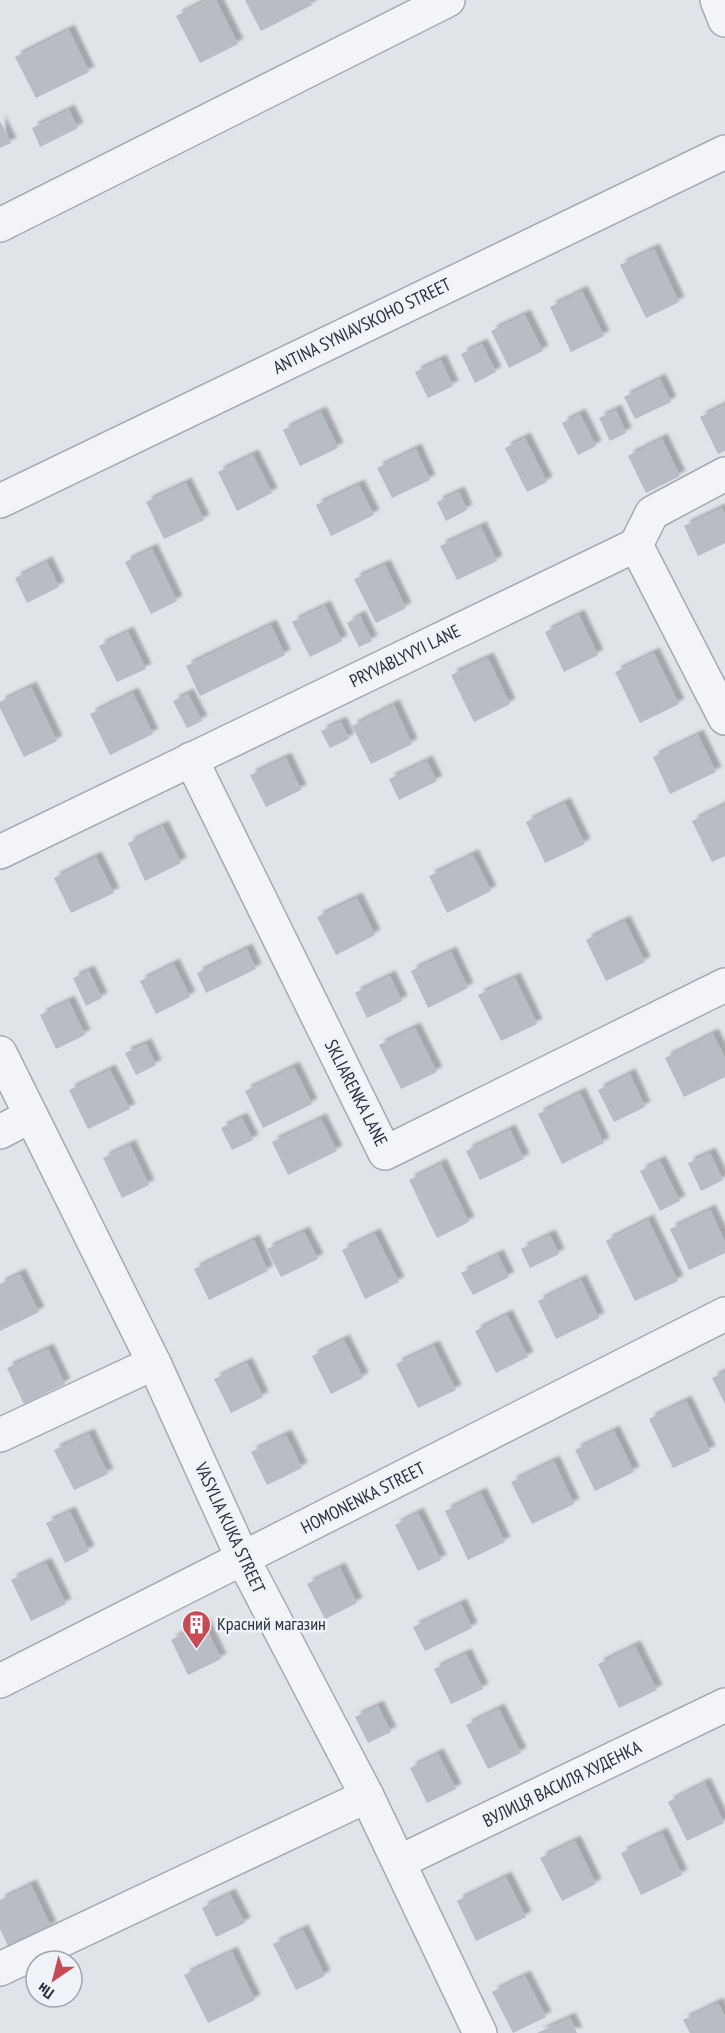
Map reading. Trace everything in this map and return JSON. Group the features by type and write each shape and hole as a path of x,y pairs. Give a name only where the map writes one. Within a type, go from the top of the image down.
{"street":[{"path":"0,225 448,0"},
{"path":"717,0 725,20"},
{"name":"ANTINA SYNIAVSKOHO STREET","path":"0,501 725,152"},
{"path":"725,474 652,513 636,545 725,718"},
{"name":"PRYVABLYVYI LANE","path":"0,852 636,545"},
{"name":"SKLIARENKA LANE","path":"190,759 385,1153 725,985"},
{"name":"VASYLIA KUKA STREET","path":"0,1053 154,1363 243,1559 367,1796 480,2033"},
{"path":"0,1132 30,1116"},
{"name":"HOMONENKA STREET","path":"0,1681 725,1314"},
{"path":"0,1434 154,1363"},
{"name":"ВУЛИЦЯ ВАСИЛЯ ХУДЕНКА","path":"399,1862 725,1705"},
{"path":"0,1969 367,1796"}],"building":[{"path":"207,0 216,0 238,44 200,63 176,16"},
{"path":"245,0 310,0 312,5 261,31"},
{"path":"69,30 89,72 36,98 15,57"},
{"path":"69,110 78,128 40,147 32,128"},
{"path":"0,121 11,143 0,148"},
{"path":"654,249 679,302 646,318 620,265"},
{"path":"582,291 604,336 571,352 550,307"},
{"path":"525,315 543,351 509,368 491,331"},
{"path":"482,344 496,372 475,383 461,354"},
{"path":"441,360 453,386 428,398 415,372"},
{"path":"660,379 671,402 635,419 624,397"},
{"path":"725,405 725,451 718,454 700,417"},
{"path":"616,410 626,433 610,441 599,418"},
{"path":"321,412 338,448 300,466 283,430"},
{"path":"580,414 596,446 578,455 562,423"},
{"path":"525,438 547,482 527,492 505,448"},
{"path":"662,439 680,476 646,493 628,456"},
{"path":"416,449 430,480 392,498 377,468"},
{"path":"253,455 272,493 237,511 218,472"},
{"path":"186,483 204,520 164,539 146,502"},
{"path":"359,485 374,515 331,536 316,505"},
{"path":"459,492 467,510 446,521 437,502"},
{"path":"722,508 725,514 725,543 698,556 684,526"},
{"path":"481,527 497,561 457,580 440,546"},
{"path":"152,549 177,601 151,614 125,562"},
{"path":"47,562 59,587 27,603 15,578"},
{"path":"385,565 406,608 376,623 354,579"},
{"path":"325,606 342,641 310,657 292,622"},
{"path":"579,615 598,655 564,672 545,632"},
{"path":"360,616 372,641 359,647 347,623"},
{"path":"271,625 285,655 200,696 186,666"},
{"path":"128,632 146,669 117,682 99,646"},
{"path":"654,653 679,704 640,723 615,672"},
{"path":"488,658 510,704 474,722 451,675"},
{"path":"31,687 57,741 24,757 0,708 0,702"},
{"path":"133,693 153,734 110,755 90,714"},
{"path":"188,694 202,721 187,728 173,701"},
{"path":"394,705 412,744 371,764 352,726"},
{"path":"341,722 349,739 330,748 321,731"},
{"path":"698,735 716,772 670,794 653,757"},
{"path":"286,758 301,790 266,807 250,775"},
{"path":"427,761 437,781 399,800 389,779"},
{"path":"565,803 585,844 545,863 526,822"},
{"path":"725,805 725,856 712,862 692,821"},
{"path":"163,826 181,863 145,881 128,843"},
{"path":"473,855 491,891 447,913 429,876"},
{"path":"96,857 114,893 71,913 54,878"},
{"path":"357,898 375,935 336,955 317,917"},
{"path":"625,921 645,962 606,981 586,940"},
{"path":"247,949 256,969 206,993 197,973"},
{"path":"451,952 468,988 428,1008 411,971"},
{"path":"174,964 190,997 156,1014 140,981"},
{"path":"89,971 102,998 86,1006 73,978"},
{"path":"390,976 402,1001 367,1018 355,993"},
{"path":"515,978 537,1024 501,1041 478,995"},
{"path":"69,1001 85,1035 56,1049 40,1015"},
{"path":"415,1028 437,1072 401,1089 379,1045"},
{"path":"713,1034 725,1058 725,1077 684,1097 665,1058"},
{"path":"146,1044 156,1065 136,1075 125,1053"},
{"path":"294,1067 312,1104 263,1128 245,1091"},
{"path":"110,1070 130,1109 88,1129 69,1090"},
{"path":"630,1074 645,1107 614,1122 598,1090"},
{"path":"580,1093 604,1143 562,1164 538,1114"},
{"path":"242,1118 253,1140 232,1150 221,1128"},
{"path":"321,1119 337,1151 288,1175 272,1142"},
{"path":"510,1130 524,1159 480,1180 466,1151"},
{"path":"130,1145 149,1185 122,1198 103,1158"},
{"path":"710,1153 723,1180 701,1191 688,1163"},
{"path":"660,1161 680,1201 660,1211 640,1171"},
{"path":"441,1164 469,1222 437,1238 409,1180"},
{"path":"710,1210 725,1242 725,1253 689,1270 670,1229"},
{"path":"648,1220 678,1281 635,1301 606,1241"},
{"path":"304,1232 318,1259 281,1277 267,1249"},
{"path":"375,1234 399,1282 365,1299 342,1250"},
{"path":"550,1235 559,1254 530,1268 521,1249"},
{"path":"254,1240 268,1271 209,1300 194,1269"},
{"path":"498,1255 509,1277 473,1295 461,1273"},
{"path":"20,1274 39,1312 0,1331 0,1284"},
{"path":"581,1280 599,1318 556,1339 538,1301"},
{"path":"507,1315 528,1357 496,1373 475,1331"},
{"path":"344,1340 363,1378 331,1394 312,1356"},
{"path":"434,1346 456,1390 418,1408 396,1364"},
{"path":"48,1349 65,1384 24,1404 7,1368"},
{"path":"247,1363 263,1397 231,1413 214,1379"},
{"path":"725,1372 725,1404 712,1378"},
{"path":"686,1401 710,1451 673,1468 649,1419"},
{"path":"614,1431 634,1472 595,1491 575,1450"},
{"path":"89,1434 108,1474 74,1490 54,1450"},
{"path":"286,1435 302,1468 267,1485 251,1452"},
{"path":"554,1461 574,1504 532,1524 511,1482"},
{"path":"481,1493 505,1542 468,1560 445,1511"},
{"path":"70,1512 89,1551 65,1563 46,1523"},
{"path":"418,1513 441,1560 418,1571 395,1525"},
{"path":"46,1563 66,1604 31,1621 11,1580"},
{"path":"340,1568 357,1603 325,1619 307,1584"},
{"path":"461,1604 472,1628 425,1651 413,1627"},
{"name":"Красний магазин","path":"204,1623 221,1659 188,1675 171,1640"},
{"path":"635,1646 657,1690 619,1708 598,1664"},
{"path":"466,1654 483,1689 451,1704 434,1669"},
{"path":"378,1706 391,1732 368,1743 355,1717"},
{"path":"499,1709 521,1753 488,1769 466,1725"},
{"path":"438,1754 456,1789 427,1803 410,1768"},
{"path":"705,1783 724,1823 687,1841 668,1802"},
{"path":"662,1833 682,1875 641,1895 621,1853"},
{"path":"575,1841 596,1884 562,1901 540,1858"},
{"path":"506,1877 526,1917 476,1941 457,1901"},
{"path":"31,1885 51,1927 9,1948 0,1929 0,1900"},
{"path":"230,1894 245,1923 216,1937 202,1908"},
{"path":"303,1930 325,1976 296,1990 273,1944"},
{"path":"232,1952 255,2000 208,2023 184,1975"},
{"path":"525,1976 546,2017 513,2033 492,1992"},
{"path":"718,2003 725,2017 725,2033 690,2033 683,2020"},
{"path":"570,2018 577,2033 537,2033"}],"place":[{"name":"Красний магазин","path":"196,1650"}]}
